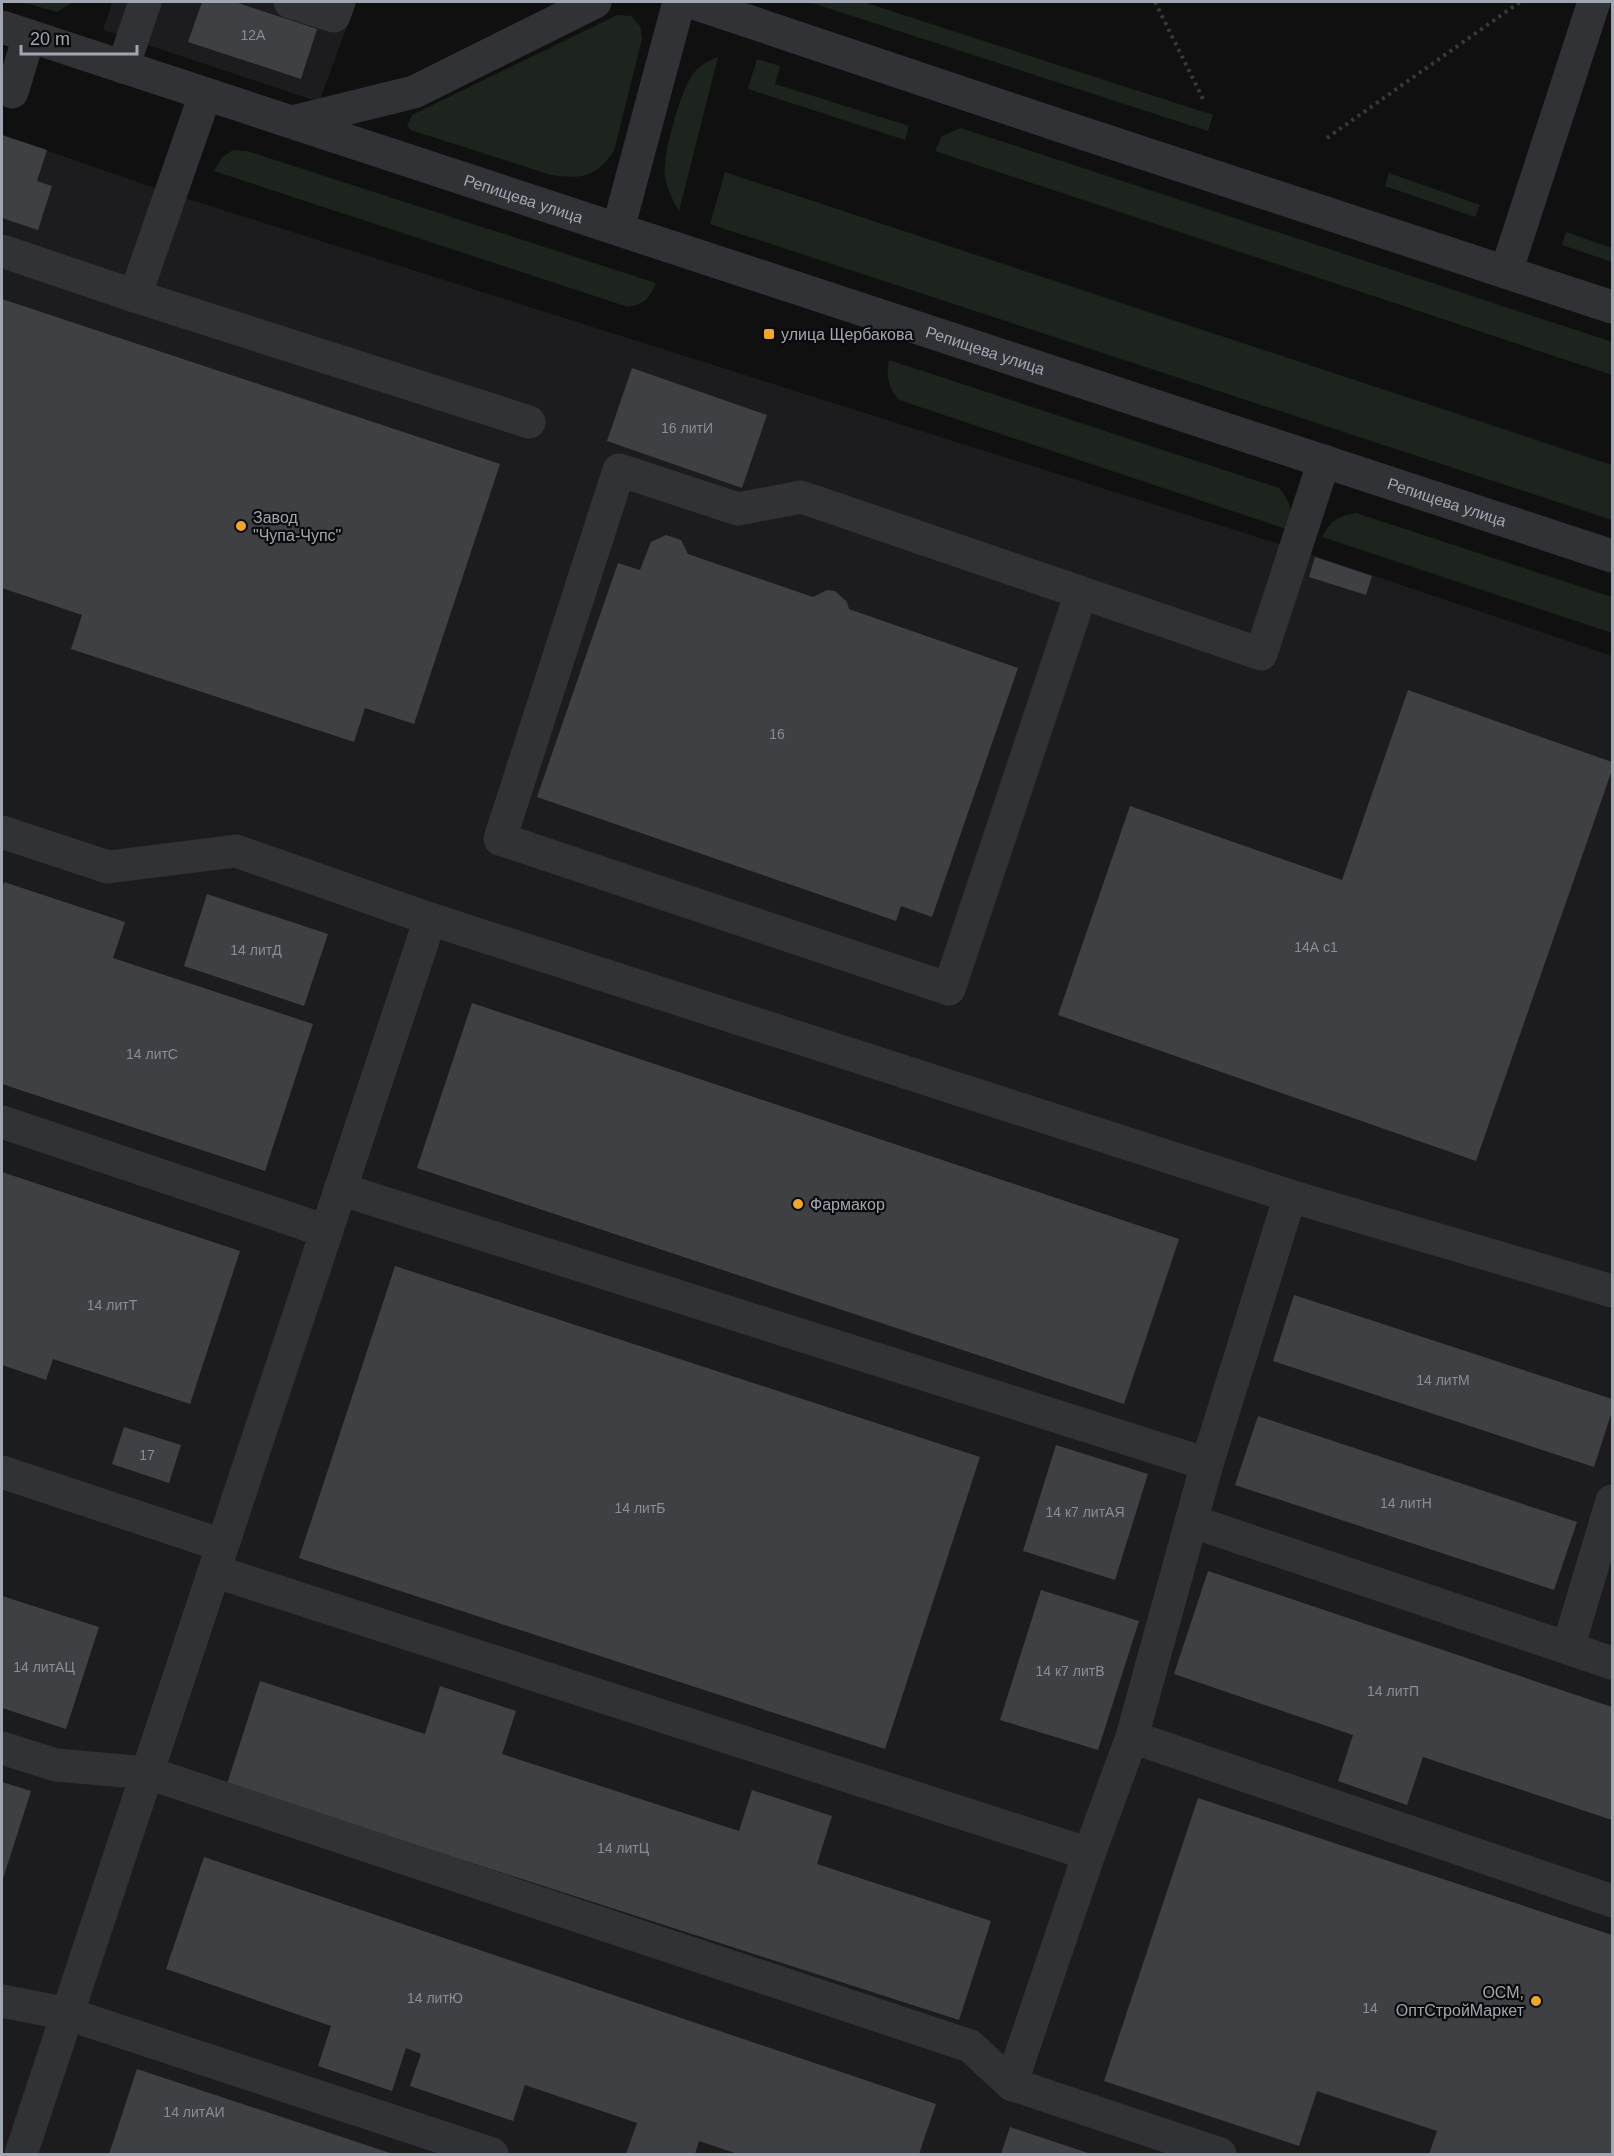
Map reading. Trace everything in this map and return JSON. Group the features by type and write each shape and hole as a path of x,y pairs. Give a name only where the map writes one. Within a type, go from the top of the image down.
{"street":[{"path":"123,67 145,2"},
{"path":"296,2 334,16 339,2"},
{"path":"291,122 414,92 595,2"},
{"path":"618,229 680,2"},
{"path":"691,2 1612,307"},
{"path":"1506,272 1594,2"},
{"path":"12,92 15,32"},
{"name":"Репищева улица","path":"15,32 1612,556"},
{"path":"135,296 205,95"},
{"path":"2,251 529,422"},
{"path":"1081,593 949,988 500,839 619,470 738,509 801,497 1261,654 1324,461"},
{"path":"2,832 108,867 236,851 430,919 1290,1196 1612,1291"},
{"path":"21,2154 430,919"},
{"path":"2,1122 326,1231"},
{"path":"340,1189 1207,1464"},
{"path":"1011,2084 1089,1854 1132,1737 1207,1464 1290,1196"},
{"path":"2,1472 218,1558 1089,1854"},
{"path":"1568,1648 1612,1501"},
{"path":"1191,1521 1612,1663"},
{"path":"1132,1737 1612,1901"},
{"path":"2,1748 56,1766 148,1773 970,2046 1011,2084 1220,2154"},
{"path":"2,2001 68,2014 492,2154"}],"path":[{"path":"1155,2 1203,99"},
{"path":"1327,138 1520,2"}],"shaded area":[{"path":"22,2 73,2 57,12"},
{"path":"112,2 356,2 319,102 103,30"},
{"path":"809,2 863,2 1213,115 1208,131"},
{"path":"617,15 631,16 640,26 642,39 614,151 594,172 571,177 551,175 411,130 407,126 412,115"},
{"path":"718,57 679,211 665,177 666,155 673,125 682,96 692,75 703,64"},
{"path":"757,59 780,66 775,84 909,126 905,140 748,89"},
{"path":"961,128 1612,342 1612,375 935,151 942,136"},
{"path":"2,135 169,193 1295,549 1612,656 1612,2154 2,2154"},
{"path":"233,150 247,151 656,283 645,300 628,307 214,171 222,157"},
{"path":"725,172 1612,465 1612,520 710,224"},
{"path":"1389,173 1480,205 1475,217 1385,186"},
{"path":"1566,232 1612,248 1612,262 1562,245"},
{"path":"889,360 1279,488 1290,508 1289,530 899,400 889,382"},
{"path":"1356,513 1612,597 1612,633 1322,537 1335,520"}],"building":[{"path":"202,2 235,2 317,29 301,79 188,42"},
{"path":"2,135 47,150 37,181 52,186 38,230 2,218"},
{"name":"Завод \"Чупа-Чупс\"","path":"2,299 500,464 414,724 365,708 354,742 71,649 82,615 2,588"},
{"path":"632,368 767,415 742,488 607,441"},
{"path":"666,535 681,540 688,554 813,597 827,590 835,591 847,602 849,609 1018,668 932,917 901,906 896,921 537,797 618,563 640,570 651,542"},
{"path":"1315,557 1372,576 1366,595 1309,577"},
{"path":"1408,690 1612,762 1612,770 1476,1161 1058,1015 1130,806 1342,880"},
{"path":"4,882 125,922 113,958 313,1024 265,1171 2,1084 2,891"},
{"path":"207,894 328,934 304,1006 184,966"},
{"name":"Фармакор","path":"472,1003 1179,1239 1124,1404 417,1168"},
{"path":"2,1172 240,1251 190,1404 53,1359 46,1380 2,1365"},
{"path":"395,1266 980,1457 885,1749 299,1558"},
{"path":"1294,1295 1612,1399 1612,1411 1594,1467 1273,1361"},
{"path":"1258,1416 1577,1522 1554,1590 1235,1485"},
{"path":"124,1427 181,1445 169,1483 112,1464"},
{"path":"1056,1445 1148,1474 1115,1580 1023,1551"},
{"path":"1208,1571 1612,1707 1612,1820 1423,1757 1407,1805 1338,1781 1353,1735 1174,1674"},
{"path":"1041,1590 1139,1621 1098,1750 1000,1720"},
{"path":"2,1596 99,1627 66,1729 2,1708"},
{"path":"260,1681 425,1734 440,1686 516,1711 502,1754 739,1831 752,1790 832,1816 817,1864 991,1921 959,2020 227,1784"},
{"path":"2,1782 31,1791 2,1882"},
{"path":"1198,1798 1612,1935 1612,2154 1429,2154 1437,2131 1317,2091 1299,2146 1104,2081"},
{"path":"204,1857 936,2104 919,2154 738,2154 699,2141 695,2154 626,2154 637,2123 525,2085 513,2121 410,2086 421,2054 406,2048 392,2091 318,2066 331,2026 166,1969"},
{"path":"137,2069 393,2154 109,2154"},
{"path":"1010,2127 1091,2154 1001,2154"}],"place":[{"name":"улица Щербакова","path":"769,334"},
{"name":"Завод \"Чупа-Чупс\"","path":"241,526"},
{"name":"Фармакор","path":"798,1204"},
{"name":"ОСМ, ОптСтройМаркет","path":"1536,2001"}]}
